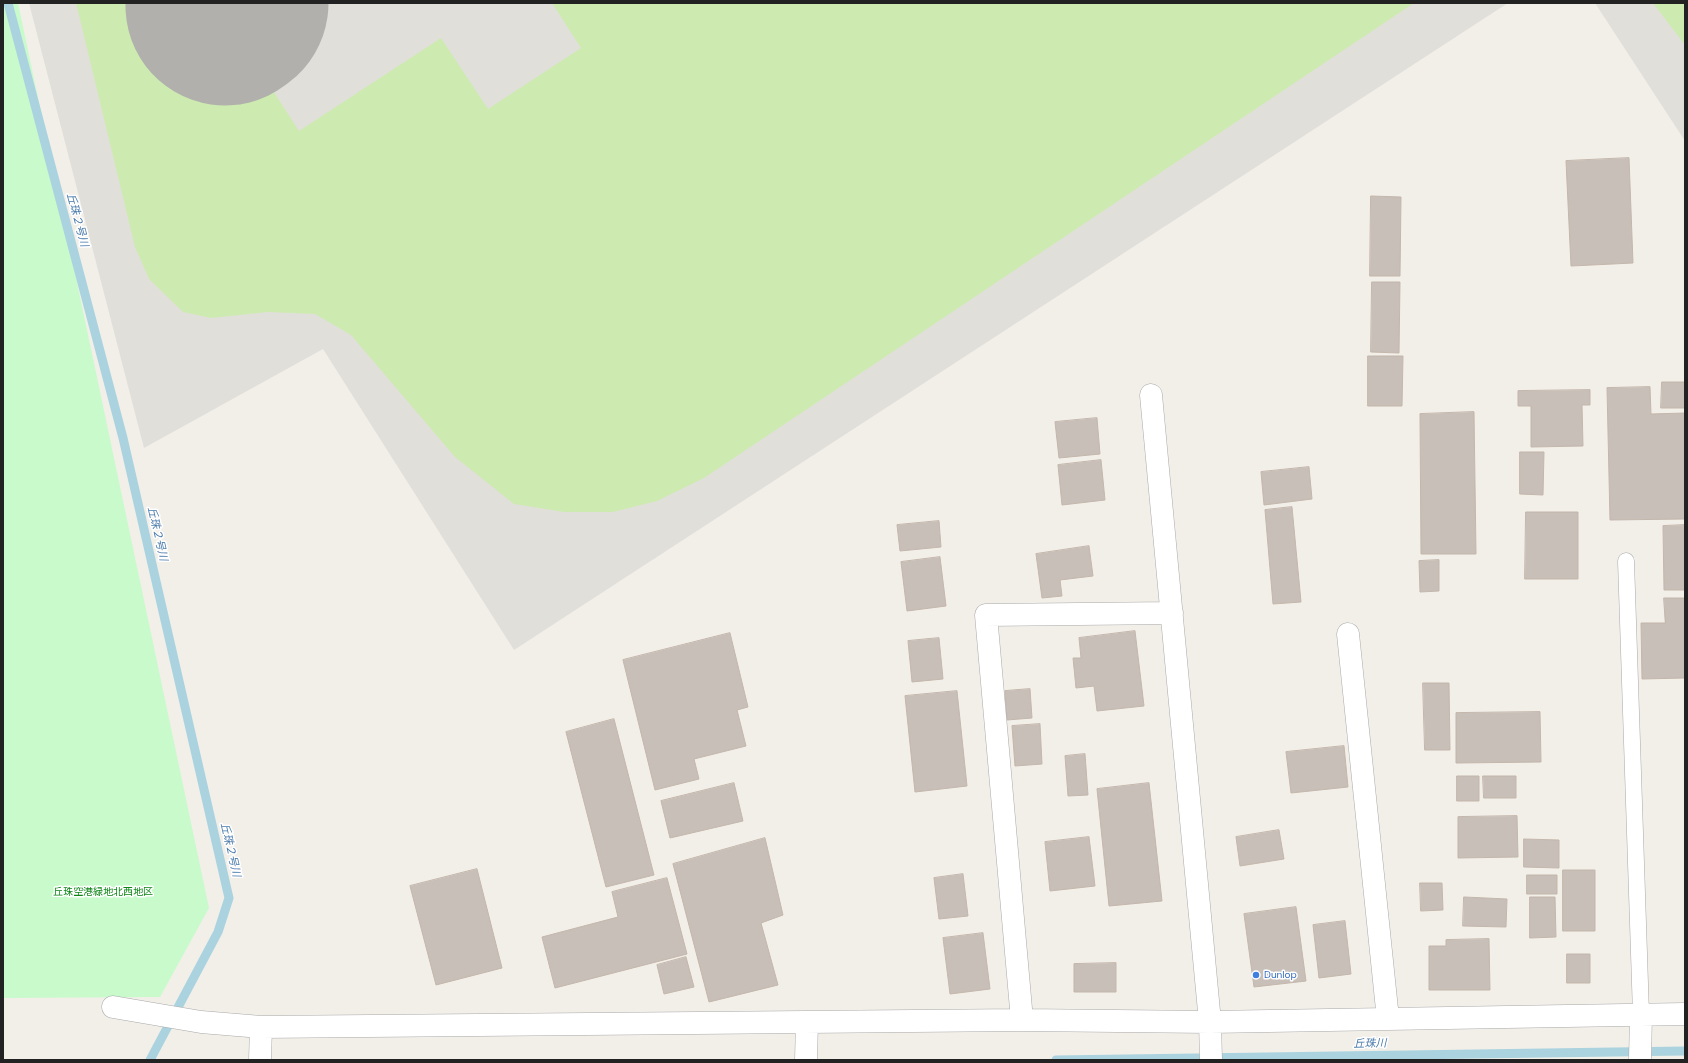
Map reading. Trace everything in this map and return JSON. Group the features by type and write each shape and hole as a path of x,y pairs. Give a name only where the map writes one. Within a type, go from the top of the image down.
{"street":[{"path":"1151,396 1210,1029 1211,1060"},
{"path":"1022,1020 986,614 1172,613"},
{"path":"1348,634 1388,1019"},
{"path":"113,1008 201,1022 260,1043 807,1041 1022,1020 1210,1029 1388,1019 1640,1022 1685,1014"},
{"path":"1640,1022 1640,1060"}],"lane":[{"path":"1626,561 1640,1022"}],"shaded area":[{"path":"29,3 1508,3 514,650 323,349 144,448"},
{"path":"1595,3 1685,3 1685,141"}],"green space":[{"name":"丘珠空港緑地北西地区","path":"3,3 18,3 209,908 160,997 3,998"},
{"path":"76,3 216,3 299,131 441,38 488,109 581,48 552,3 1414,3 704,478 657,501 613,512 564,512 514,504 455,457 351,335 315,314 268,312 211,318 183,312 149,279 135,247"},
{"path":"1653,3 1685,3 1685,45"}],"building":[{"path":"1629,158 1633,263 1571,266 1566,161"},
{"path":"1371,196 1401,197 1400,276 1370,276"},
{"path":"1372,282 1400,282 1399,353 1371,352"},
{"path":"1368,356 1403,356 1402,406 1368,406"},
{"path":"1662,382 1685,382 1685,408 1661,408"},
{"path":"1650,387 1651,414 1685,413 1685,519 1610,520 1607,388"},
{"path":"1590,390 1590,405 1582,405 1583,446 1531,447 1531,406 1518,406 1518,391"},
{"path":"1474,412 1476,554 1421,554 1420,414"},
{"path":"1097,418 1100,454 1059,458 1055,422"},
{"path":"1520,452 1544,452 1543,495 1520,494"},
{"path":"1101,460 1105,500 1062,505 1058,465"},
{"path":"1309,467 1312,499 1264,505 1261,472"},
{"path":"1292,507 1301,602 1273,604 1265,510"},
{"path":"1526,512 1578,512 1578,579 1525,579"},
{"path":"939,521 941,547 900,551 897,525"},
{"path":"1685,525 1685,590 1664,590 1663,526"},
{"path":"1089,546 1093,576 1060,580 1062,596 1042,598 1036,554"},
{"path":"940,557 946,606 907,611 901,562"},
{"path":"1439,560 1439,591 1420,592 1419,561"},
{"path":"1664,598 1685,598 1685,678 1642,679 1641,623 1665,623"},
{"path":"1135,631 1144,706 1097,711 1094,686 1076,688 1073,658 1081,658 1079,638"},
{"path":"730,633 748,707 737,710 746,746 694,759 699,779 655,790 623,660"},
{"path":"939,638 943,679 912,682 908,641"},
{"path":"1423,683 1449,683 1450,750 1425,750"},
{"path":"1030,689 1032,718 1007,720 1005,691"},
{"path":"957,691 967,786 915,792 905,696"},
{"path":"1540,712 1541,762 1456,763 1456,713"},
{"path":"614,719 654,875 606,887 566,732"},
{"path":"1040,724 1042,764 1015,766 1012,726"},
{"path":"1344,746 1348,787 1291,793 1286,752"},
{"path":"1085,754 1088,795 1068,796 1065,756"},
{"path":"1457,776 1479,776 1479,801 1457,801"},
{"path":"1483,776 1516,776 1516,798 1484,798"},
{"path":"734,783 743,821 670,838 661,801"},
{"path":"1149,783 1162,901 1109,906 1097,789"},
{"path":"1517,816 1518,857 1458,858 1458,817"},
{"path":"1279,830 1284,859 1240,866 1236,837"},
{"path":"1089,837 1095,886 1050,891 1045,842"},
{"path":"765,838 783,915 761,923 778,985 709,1002 673,864"},
{"path":"1524,839 1559,840 1559,868 1524,867"},
{"path":"477,869 502,968 436,985 410,886"},
{"path":"1563,870 1595,870 1595,931 1563,931"},
{"path":"963,874 968,916 939,919 934,878"},
{"path":"1527,875 1557,875 1557,894 1527,894"},
{"path":"667,878 687,954 555,988 542,937 618,917 612,892"},
{"path":"1420,883 1442,883 1443,910 1421,911"},
{"path":"1464,897 1507,899 1506,927 1463,926"},
{"path":"1530,897 1555,897 1556,937 1530,938"},
{"path":"1296,907 1306,981 1254,987 1244,914"},
{"path":"1345,921 1351,974 1319,978 1313,925"},
{"path":"983,933 990,989 950,994 943,938"},
{"path":"1489,939 1490,990 1429,990 1429,946 1446,946 1446,940"},
{"path":"1567,954 1590,954 1590,983 1567,983"},
{"path":"686,957 694,987 664,994 657,965"},
{"path":"1116,963 1116,992 1074,992 1074,964"}],"waterway":[{"name":"丘珠２号川","path":"8,3 123,438 229,898 218,932 150,1060"},
{"name":"丘珠川","path":"1056,1060 1685,1051"}],"runway":[{"path":"225,6 229,3"}],"place":[{"name":"Dunlop","path":"1256,975"}]}
